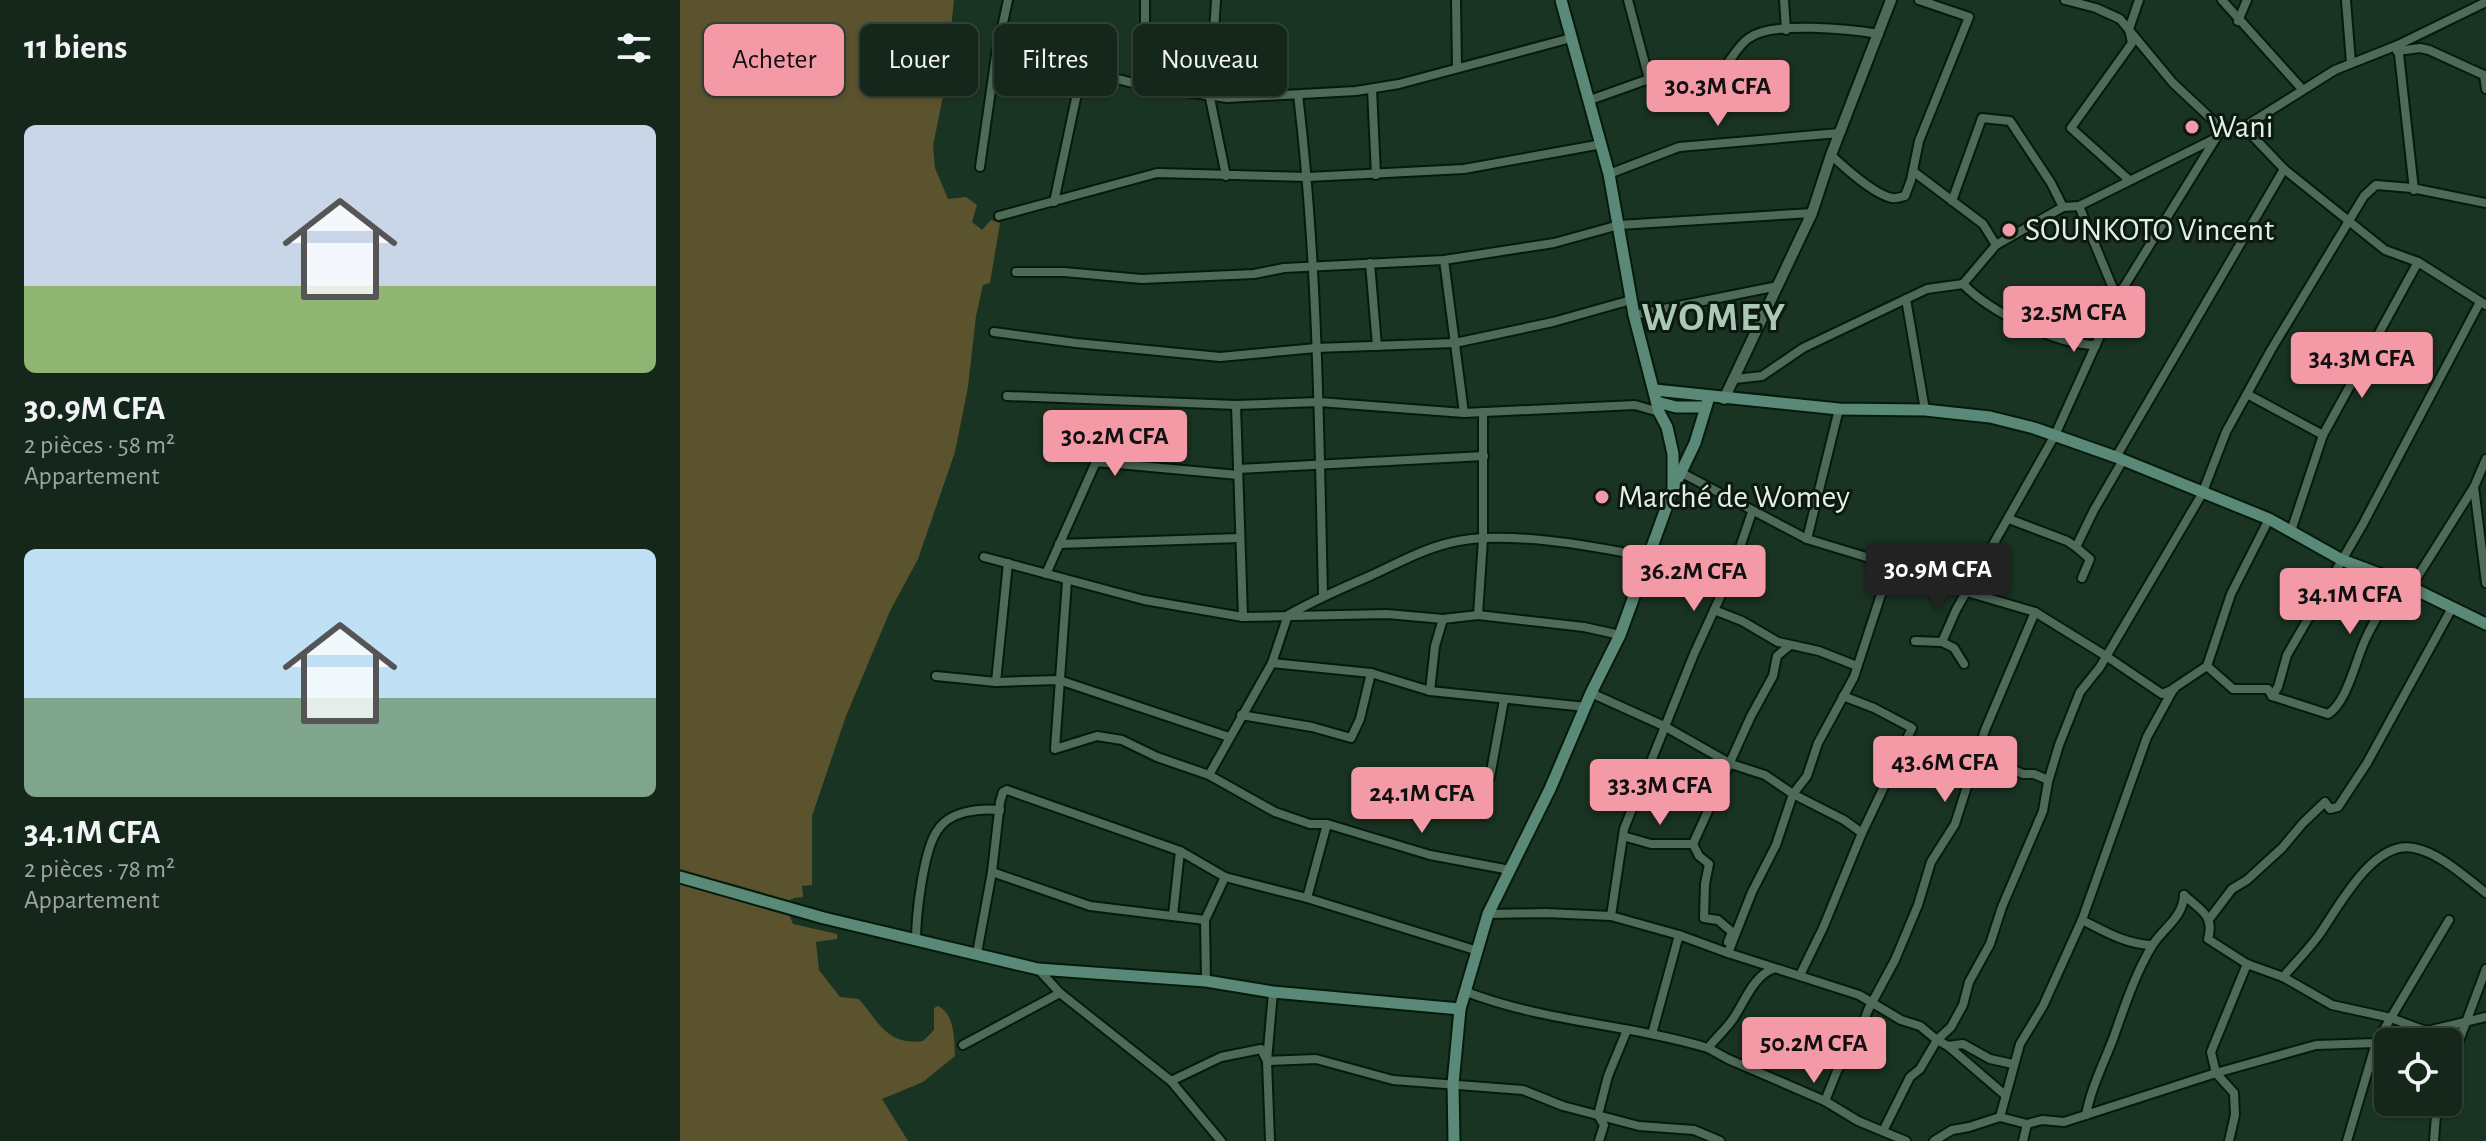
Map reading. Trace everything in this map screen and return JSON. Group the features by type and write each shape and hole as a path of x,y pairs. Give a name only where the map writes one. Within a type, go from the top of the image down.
{"main road":[{"path":"1561,0 1602,144 1634,315 1667,427 1673,454 1673,489"},
{"path":"1657,401 1676,407 1724,399 1839,409 1925,410 1990,417 2055,435 2269,519 2342,560 2398,581 2486,624"},
{"path":"1454,1141 1453,1084 1460,1009 1488,914 1620,635 1707,402"},
{"path":"680,877 824,918 1038,969 1206,981 1273,992 1460,1009"}],"street":[{"path":"1003,24 1008,0"},
{"path":"1145,0 1145,24"},
{"path":"1216,0 1210,98 1226,176"},
{"path":"1456,0 1457,68"},
{"path":"1628,0 1649,79"},
{"path":"1784,0 1786,30"},
{"path":"1724,399 1812,213 1839,133 1891,0"},
{"path":"1831,155 1848,171 1891,198 1905,196 1914,172 1919,141 1969,17 1919,0"},
{"path":"2065,0 2096,8 2120,19 2219,133"},
{"path":"2129,180 2071,128 2132,43 2129,29 2139,0"},
{"path":"2222,0 2302,89"},
{"path":"2238,21 2247,0"},
{"path":"2346,0 2351,63"},
{"path":"1735,379 1762,376 1803,348 1927,289 1963,284 1996,245 2063,207 2079,206 2219,133 2244,127 2302,89 2351,63 2398,48 2486,2"},
{"path":"1590,100 1649,79 1721,72 1747,39 1763,32 1834,27 1879,34"},
{"path":"1199,96 1298,95 1372,89 1571,38"},
{"path":"2398,48 2429,50 2485,76 2486,89"},
{"path":"2398,48 2414,190"},
{"path":"980,167 994,69"},
{"path":"1372,89 1376,175"},
{"path":"1298,95 1308,177 1319,402 1323,595"},
{"path":"1054,202 1076,96"},
{"path":"1952,201 1982,118 2010,121 2063,207"},
{"path":"2244,127 2284,169 2385,250 2418,262 2483,303 2287,655 2278,687 2272,696"},
{"path":"1609,174 1679,147 1839,133"},
{"path":"1942,642 2055,435 2117,298 2219,133"},
{"path":"999,216 1157,173 1308,177 1376,175 1464,169 1602,144"},
{"path":"2076,547 2120,459 2284,169"},
{"path":"1914,172 1983,224 1996,245"},
{"path":"1883,1131 1910,1077 1920,1069 1937,1040 1951,1027 1963,1005 1969,982 1990,944 2002,907 2043,811 2048,780 2080,692 2106,656 2202,494 2226,432 2364,196 2376,185 2486,203"},
{"path":"2079,206 2117,298"},
{"path":"1016,272 1064,272 1142,279 1444,260 1554,243 1619,225 1812,213"},
{"path":"1444,260 1464,413"},
{"path":"2291,531 2323,435 2418,262"},
{"path":"1370,263 1377,346"},
{"path":"1963,284 1978,300 1998,312 2076,345 2096,345"},
{"path":"1634,315 1778,286"},
{"path":"1906,299 1925,410"},
{"path":"994,332 1220,357 1316,348 1455,343 1553,322 1631,300"},
{"path":"2247,394 2323,435"},
{"path":"1007,396 1236,405 1319,402 1464,413 1635,405 1657,401"},
{"path":"1236,405 1243,617"},
{"path":"1807,539 1839,409"},
{"path":"1478,615 1483,539 1483,412"},
{"path":"1046,574 1096,462 1238,472 1484,456"},
{"path":"2411,587 2474,487 2486,459"},
{"path":"1682,473 1807,539 2035,612 2162,694 2207,666 2231,594 2269,519"},
{"path":"2474,487 2486,583"},
{"path":"1611,916 1623,836 1664,726 1732,571 1752,512"},
{"path":"2009,519 2076,547 2090,559 2082,578"},
{"path":"1059,544 1240,538"},
{"path":"1209,775 1272,663 1288,615 1323,595 1418,553 1451,542 1540,540 1648,557"},
{"path":"984,557 1144,600 1243,617 1387,614 1443,619 1478,615 1584,627 1620,635"},
{"path":"996,682 1008,563"},
{"path":"1726,953 1776,845 1793,794 1807,776 1818,743 1854,677 1891,564"},
{"path":"1067,581 1055,749 1097,736 1108,737 1209,775 1275,812 1310,824 1327,824 1430,855 1510,870"},
{"path":"2207,666 2233,689 2268,689 2272,696 2323,714 2333,711 2346,690 2366,638 2398,581"},
{"path":"2210,918 2232,889 2247,880 2282,848 2325,802 2330,809 2338,807 2367,763 2452,608"},
{"path":"1714,610 1789,646 1819,651 1857,666"},
{"path":"1825,1101 1901,947 1931,862 1955,824 2013,660 2035,612"},
{"path":"1430,691 1435,646 1443,619"},
{"path":"1915,641 1942,642 1954,648 1964,664"},
{"path":"1693,844 1751,716 1773,676 1777,656 1789,646"},
{"path":"1272,663 1371,673 1430,691 1586,707"},
{"path":"1241,715 1312,727 1351,738 1360,719 1371,673"},
{"path":"936,676 996,682 1059,680 1229,737"},
{"path":"2000,1117 2013,1064 2082,920 2147,737 2174,688"},
{"path":"1591,693 1664,726 1731,764 1765,775 1862,833"},
{"path":"1800,975 1912,728 1843,696"},
{"path":"1490,777 1504,700"},
{"path":"1978,755 2023,774 2034,774 2048,780"},
{"path":"977,953 1003,792 1007,790 1180,851 1225,877 1307,898 1478,951"},
{"path":"916,941 916,915 927,859 937,830 962,813 983,808 1000,810"},
{"path":"1307,898 1327,824"},
{"path":"1623,836 1651,844 1693,844"},
{"path":"1693,844 1699,856 1709,864 1704,918 1718,920 1732,932 1726,953"},
{"path":"2283,977 2319,934 2342,898 2370,867 2393,850 2417,848 2449,865 2486,893"},
{"path":"1173,915 1180,851"},
{"path":"992,872 1090,906 1205,920"},
{"path":"1206,981 1205,920 1225,877"},
{"path":"2086,1115 2092,1086 2152,945 2177,917 2184,904 2184,895 2210,918 2208,939 2247,964 2283,977 2332,1005 2391,1018 2418,1028"},
{"path":"1488,914 1611,916 1679,935 1790,975 1800,975 1824,986 1859,995 1901,1020 1920,1026 2005,1095"},
{"path":"2082,920 2110,934 2141,945 2152,945"},
{"path":"2385,1028 2449,920"},
{"path":"1652,1034 1679,935"},
{"path":"2229,1141 2235,1115 2234,1093 2216,1073 2211,1052 2247,964"},
{"path":"1038,969 1060,993 1171,1081 1221,1141"},
{"path":"1708,1048 1767,971 1774,969"},
{"path":"2462,1034 2486,969"},
{"path":"1464,991 1548,1017 1652,1034 1708,1048 1906,1141"},
{"path":"1270,1141 1267,1061 1273,992"},
{"path":"963,1045 1060,993"},
{"path":"2443,1028 2486,1017"},
{"path":"1599,1141 1604,1125 1598,1115 1608,1076 1627,1030"},
{"path":"1934,1141 1952,1130 2000,1117 2027,1124 2042,1120 2064,1122 2216,1073 2316,1045 2374,1043"},
{"path":"1948,1046 1963,1044 1990,1059 2013,1064"},
{"path":"1171,1081 1221,1057 1261,1049 1267,1061"},
{"path":"2347,1141 2374,1050"},
{"path":"1267,1061 1316,1059 1393,1080 1523,1090 1563,1106 1639,1126 1694,1130 1720,1141"},
{"path":"2434,1141 2436,1116"},
{"path":"2023,1141 2027,1124"}],"shaded area":[{"path":"680,0 954,0 951,24 860,24 860,96 943,96 933,146 935,168 948,199 966,197 977,205 972,222 982,230 991,220 1000,223 990,283 983,285 976,316 968,387 955,452 918,559 890,611 846,716 812,816 812,885 802,886 803,897 784,903 793,924 837,934 837,939 816,942 819,970 840,997 859,999 892,1036 911,1042 923,1041 934,1030 934,1008 938,1006 948,1015 955,1056 923,1082 882,1099 908,1141 680,1141"}],"place":[{"name":"Wani","path":"2192,127"},
{"name":"SOUNKOTO Vincent","path":"2009,230"},
{"name":"Marché de Womey","path":"1602,497"}],"district":[{"name":"WOMEY","path":"1714,318"}]}
